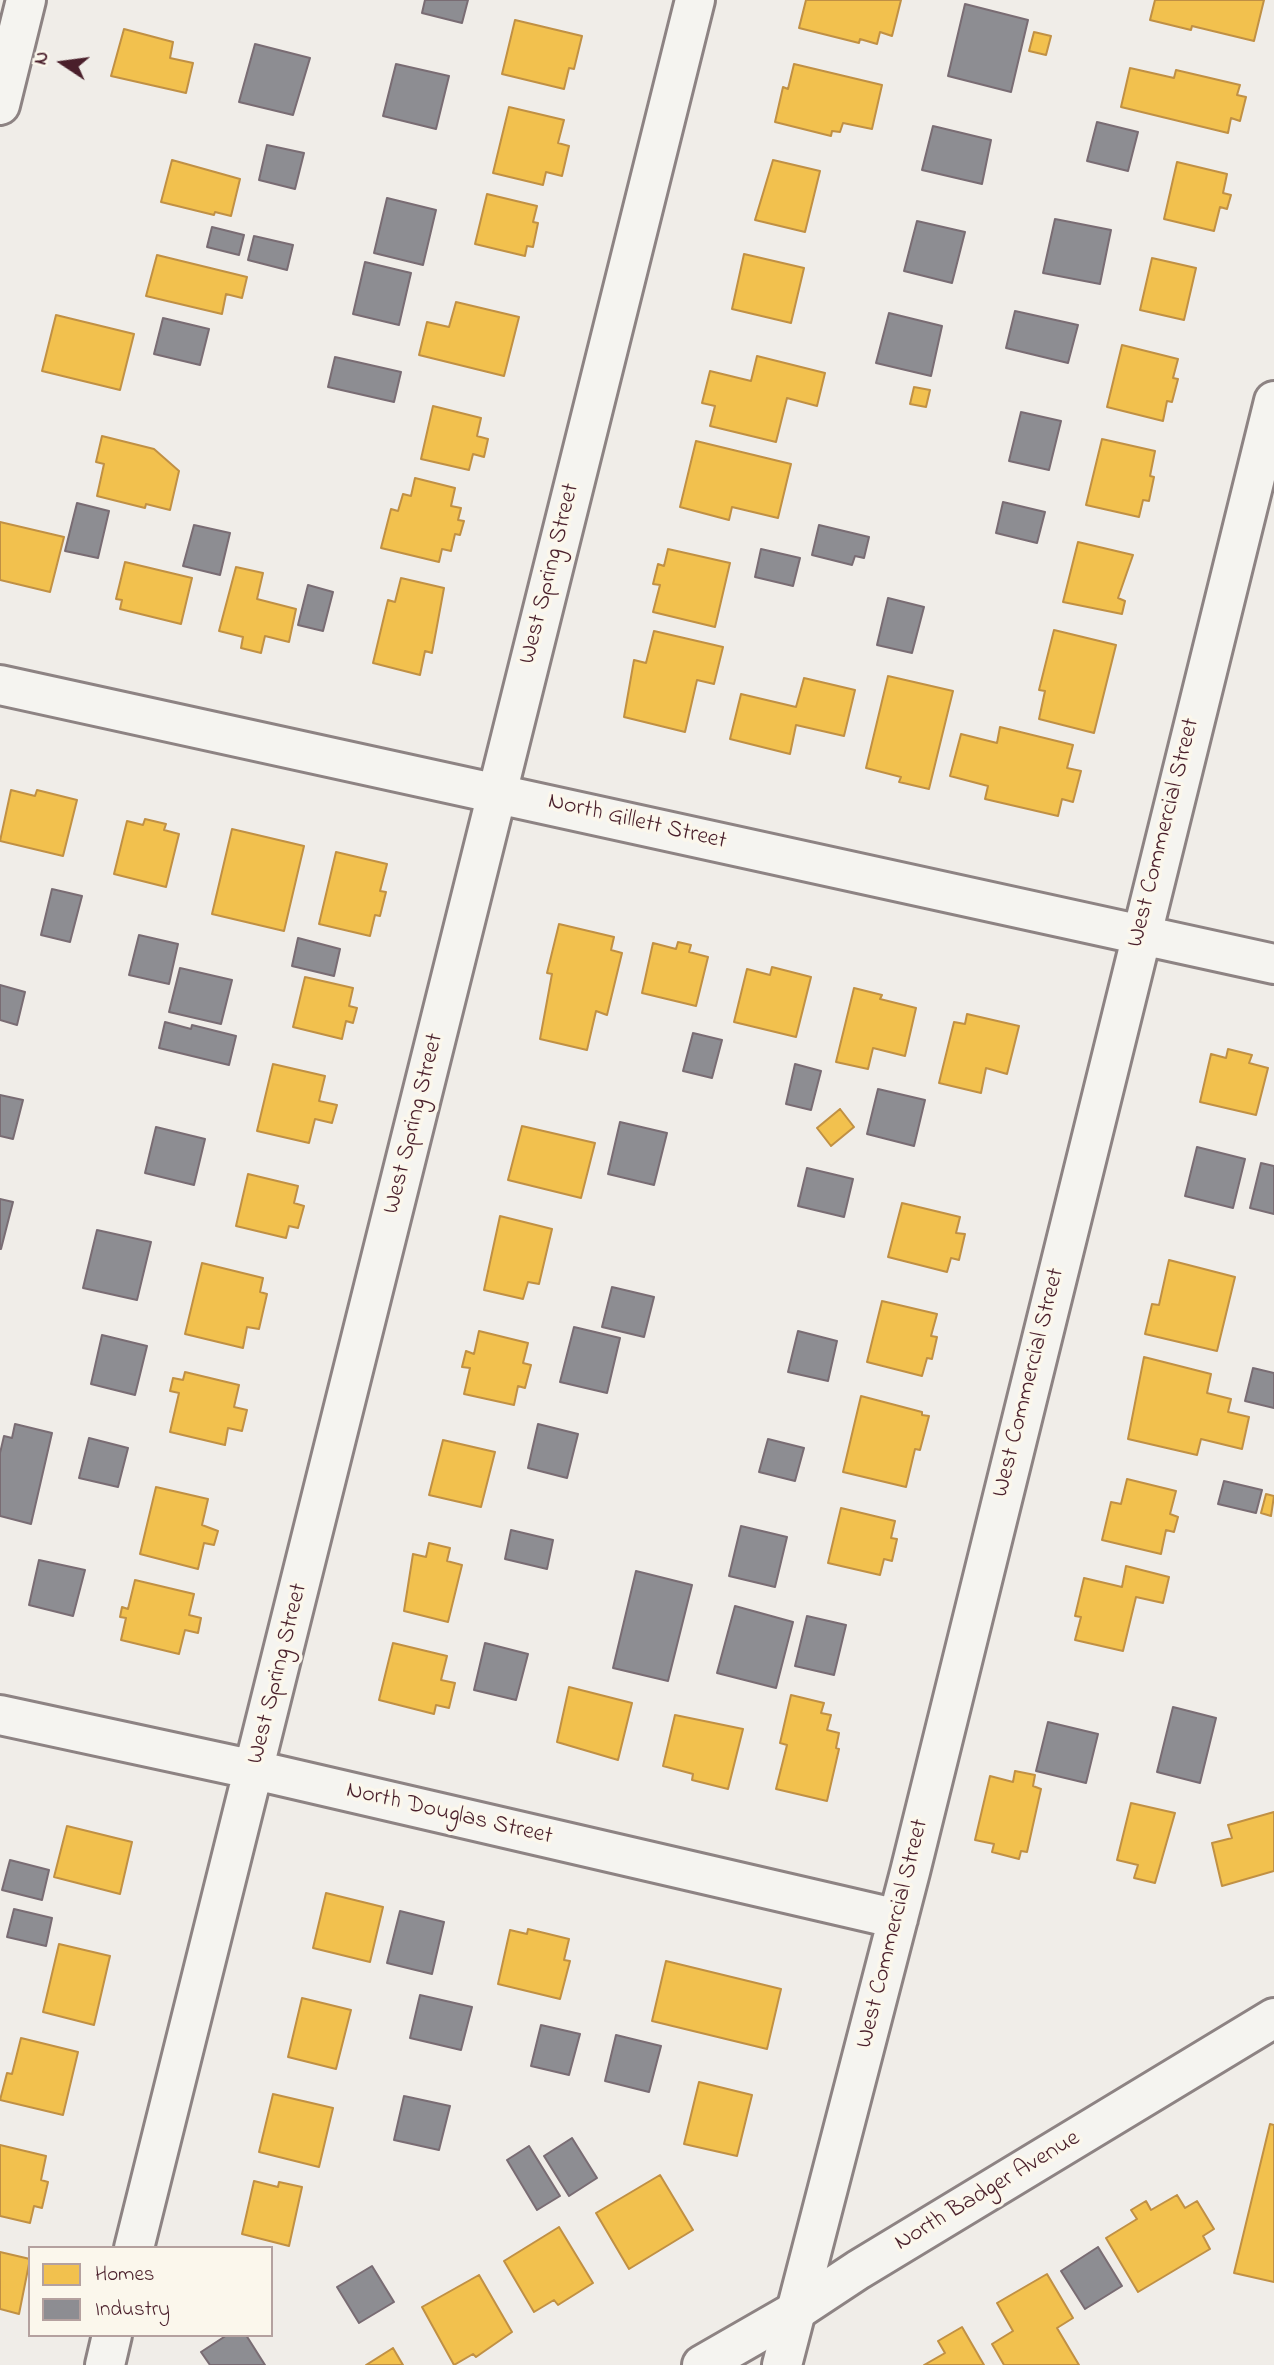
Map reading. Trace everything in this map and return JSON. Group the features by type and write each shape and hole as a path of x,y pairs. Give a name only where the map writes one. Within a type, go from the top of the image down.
{"street":[{"path":"0,105 26,0"},
{"name":"West Spring Street","path":"135,2246 695,0"},
{"name":"West Commercial Street","path":"782,2365 898,1919 1274,401"},
{"name":"North Gillett Street","path":"0,685 1274,964"},
{"name":"North Douglas Street","path":"0,1714 255,1770 898,1919"},
{"name":"North Badger Avenue","path":"702,2365 796,2311 1274,2018"},
{"path":"105,2365 112,2337"}],"building: Homes":[{"path":"806,0 901,0 892,36 880,32 877,44 860,39 859,43 799,28"},
{"path":"1155,0 1264,0 1254,41 1192,26 1191,30 1150,20"},
{"path":"515,20 582,36 574,69 569,68 564,89 502,74"},
{"path":"124,29 173,42 170,58 193,63 186,93 111,76"},
{"path":"1034,32 1051,36 1046,55 1029,51"},
{"path":"794,64 882,85 872,129 843,123 840,132 832,131 831,136 775,122 783,87 788,89"},
{"path":"1130,68 1174,78 1176,70 1240,85 1237,95 1246,97 1240,121 1231,118 1228,133 1121,107"},
{"path":"509,107 564,120 558,143 569,146 562,176 546,172 543,185 493,173"},
{"path":"172,160 240,179 231,216 215,212 214,215 161,202"},
{"path":"773,160 820,171 805,232 755,220"},
{"path":"1177,162 1227,174 1223,193 1231,195 1227,209 1220,207 1214,231 1164,219"},
{"path":"487,194 537,206 533,222 538,223 533,247 527,246 525,256 475,244"},
{"path":"744,254 804,268 791,323 732,309"},
{"path":"157,255 247,277 242,298 226,294 222,314 146,296"},
{"path":"1152,258 1196,268 1184,320 1140,310"},
{"path":"456,302 519,317 504,376 419,355 427,322 449,327"},
{"path":"56,315 134,334 120,390 42,371"},
{"path":"1122,345 1178,359 1173,378 1178,379 1172,402 1167,401 1163,421 1107,407"},
{"path":"757,356 825,373 817,406 787,398 776,442 710,426 715,406 702,403 710,371 751,381"},
{"path":"914,387 930,390 926,407 910,404"},
{"path":"433,406 481,418 477,436 488,439 484,457 473,454 469,470 421,459"},
{"path":"102,436 154,449 179,471 170,510 146,504 145,508 97,496 104,464 96,462"},
{"path":"1102,439 1155,451 1150,476 1154,477 1149,501 1143,500 1139,517 1086,505"},
{"path":"696,441 791,464 778,518 732,507 729,520 680,507"},
{"path":"415,478 455,488 451,506 461,508 458,520 464,521 460,535 455,534 451,551 442,549 439,562 381,548 391,509 398,511 403,494 411,496"},
{"path":"0,522 64,537 50,592 0,580"},
{"path":"1078,542 1133,555 1118,598 1125,601 1122,614 1063,602"},
{"path":"668,549 730,563 715,627 653,612 660,585 653,584 658,564 664,566"},
{"path":"125,562 192,578 181,624 120,609 122,600 116,599"},
{"path":"236,567 263,573 257,599 296,609 289,642 265,636 261,653 241,648 243,637 219,631"},
{"path":"401,578 444,588 432,653 425,651 420,675 373,663 388,600 395,602"},
{"path":"1054,630 1116,645 1094,733 1039,719 1045,691 1039,690"},
{"path":"654,631 723,647 714,684 697,680 685,732 624,717 634,660 646,663"},
{"path":"888,676 953,691 929,789 899,782 901,777 866,768"},
{"path":"804,678 855,690 844,736 796,725 790,754 730,739 741,694 796,707"},
{"path":"1000,727 1073,745 1067,768 1081,771 1073,802 1062,799 1058,816 985,799 988,786 950,776 961,734 997,743"},
{"path":"11,790 35,796 37,790 77,800 63,856 0,841"},
{"path":"145,819 166,824 164,830 179,834 166,887 114,874 127,821 143,825"},
{"path":"232,829 304,846 284,931 212,914"},
{"path":"336,852 387,864 380,891 386,892 380,916 375,915 370,936 319,924"},
{"path":"559,924 614,937 611,950 622,953 607,1015 596,1011 587,1050 540,1039 552,974 547,973"},
{"path":"678,942 691,945 689,952 708,957 696,1006 642,993 653,943 676,949"},
{"path":"772,967 811,977 796,1037 734,1022 747,969 770,975"},
{"path":"305,977 353,988 349,1006 357,1008 353,1023 346,1021 342,1039 293,1027"},
{"path":"854,988 882,995 880,999 916,1008 905,1056 873,1048 868,1069 836,1062"},
{"path":"967,1014 1019,1026 1007,1074 986,1068 981,1093 939,1083 954,1022 965,1024"},
{"path":"1228,1049 1252,1055 1249,1063 1268,1068 1256,1115 1200,1102 1211,1054 1226,1058"},
{"path":"273,1064 325,1076 319,1101 337,1105 332,1123 315,1119 309,1143 257,1131"},
{"path":"840,1109 854,1127 831,1146 817,1128"},
{"path":"522,1126 595,1143 581,1198 508,1180"},
{"path":"248,1174 298,1186 294,1203 304,1206 298,1228 289,1226 286,1238 236,1226"},
{"path":"902,1203 960,1217 956,1233 965,1234 959,1260 951,1258 947,1272 888,1257"},
{"path":"500,1216 552,1229 539,1284 528,1282 523,1299 484,1290"},
{"path":"1169,1260 1235,1277 1217,1351 1145,1334 1152,1304 1159,1305"},
{"path":"202,1263 263,1278 260,1292 267,1294 259,1329 247,1327 243,1348 185,1334"},
{"path":"882,1301 937,1314 931,1336 937,1337 932,1359 927,1358 922,1376 867,1362"},
{"path":"479,1331 528,1343 523,1363 531,1365 525,1388 518,1386 514,1405 464,1394 470,1368 462,1367 466,1351 474,1354"},
{"path":"1144,1357 1211,1374 1207,1393 1231,1399 1228,1412 1249,1417 1242,1449 1201,1439 1197,1455 1128,1439"},
{"path":"185,1372 239,1385 234,1407 247,1410 242,1431 228,1428 225,1445 170,1432 179,1393 170,1391 173,1378 183,1380"},
{"path":"861,1396 929,1416 920,1450 915,1449 906,1487 843,1472"},
{"path":"443,1440 495,1452 481,1507 429,1495"},
{"path":"1127,1479 1176,1491 1170,1514 1178,1517 1174,1532 1166,1530 1161,1554 1102,1540 1111,1502 1121,1504"},
{"path":"156,1487 208,1499 202,1525 218,1531 214,1545 204,1543 198,1569 140,1554"},
{"path":"1266,1494 1274,1496 1271,1516 1261,1513"},
{"path":"841,1508 895,1521 891,1538 897,1539 892,1561 884,1559 880,1575 828,1563"},
{"path":"429,1543 450,1548 447,1561 462,1565 448,1622 404,1611 413,1554 426,1557"},
{"path":"1126,1566 1169,1577 1163,1603 1136,1597 1123,1651 1075,1640 1081,1617 1075,1616 1084,1578 1122,1587"},
{"path":"135,1580 194,1594 189,1615 201,1618 198,1633 185,1630 179,1654 121,1640 126,1618 120,1617 122,1607 128,1609"},
{"path":"393,1643 447,1656 441,1680 455,1683 449,1708 436,1705 434,1714 379,1700"},
{"path":"569,1687 632,1703 618,1760 557,1742"},
{"path":"791,1695 824,1703 821,1713 831,1715 827,1730 839,1733 836,1748 839,1749 827,1801 776,1789 787,1745 780,1743"},
{"path":"675,1715 743,1729 728,1789 692,1780 693,1774 663,1766"},
{"path":"1015,1771 1035,1775 1033,1786 1041,1789 1027,1852 1021,1851 1019,1859 992,1852 994,1844 975,1840 990,1776 1013,1782"},
{"path":"1131,1803 1175,1813 1155,1883 1134,1878 1138,1865 1117,1860"},
{"path":"1274,1812 1274,1871 1222,1886 1212,1843 1232,1838 1228,1825"},
{"path":"67,1826 132,1842 120,1894 54,1877"},
{"path":"326,1893 383,1907 370,1962 313,1948"},
{"path":"528,1929 569,1939 564,1960 570,1961 560,1999 498,1984 510,1930 527,1934"},
{"path":"59,1944 110,1956 94,2025 43,2012"},
{"path":"666,1961 781,1989 767,2049 652,2021"},
{"path":"302,1998 351,2010 336,2069 288,2057"},
{"path":"21,2038 78,2052 63,2115 0,2100 7,2073 12,2074"},
{"path":"699,2082 752,2095 737,2156 684,2144"},
{"path":"273,2094 333,2108 319,2167 259,2152"},
{"path":"1270,2124 1274,2125 1274,2282 1234,2273"},
{"path":"0,2145 46,2156 41,2180 48,2182 42,2208 34,2206 30,2223 0,2216"},
{"path":"660,2175 693,2230 629,2269 596,2213"},
{"path":"254,2181 278,2187 279,2182 302,2187 289,2246 242,2234"},
{"path":"1177,2195 1185,2208 1197,2201 1214,2229 1203,2236 1210,2249 1138,2292 1106,2238 1137,2219 1131,2210 1146,2201 1151,2210"},
{"path":"559,2227 593,2283 558,2305 554,2300 534,2312 504,2261"},
{"path":"0,2252 28,2259 19,2314 0,2309"},
{"path":"1047,2274 1073,2318 1057,2328 1079,2365 1004,2365 992,2344 1013,2331 997,2303"},
{"path":"479,2275 512,2332 476,2357 473,2354 454,2365 422,2307"},
{"path":"962,2327 984,2365 924,2365 945,2353 938,2341"},
{"path":"393,2348 403,2365 366,2365"}],"building: Industry":[{"path":"425,0 468,0 462,23 422,13"},
{"path":"965,4 1028,20 1011,92 948,76"},
{"path":"255,44 310,58 293,115 239,102"},
{"path":"396,64 449,76 436,129 383,116"},
{"path":"1097,122 1138,132 1128,171 1087,161"},
{"path":"933,126 991,140 982,184 922,170"},
{"path":"267,145 304,153 295,189 259,180"},
{"path":"387,198 436,210 423,265 374,253"},
{"path":"1055,219 1111,230 1100,284 1043,273"},
{"path":"917,221 965,232 952,283 904,271"},
{"path":"212,227 244,235 239,255 207,247"},
{"path":"254,236 293,245 287,270 248,260"},
{"path":"365,262 411,273 399,325 353,314"},
{"path":"1015,311 1078,325 1068,363 1006,348"},
{"path":"889,313 942,326 931,376 876,363"},
{"path":"163,318 209,329 200,365 154,354"},
{"path":"335,357 401,372 394,402 328,387"},
{"path":"1021,412 1061,421 1049,470 1009,461"},
{"path":"1003,502 1045,512 1037,543 996,533"},
{"path":"77,503 109,511 98,558 65,551"},
{"path":"194,525 230,533 220,575 183,566"},
{"path":"819,525 869,537 864,558 855,556 852,565 812,555"},
{"path":"761,549 800,558 793,586 755,577"},
{"path":"308,585 333,592 323,631 298,625"},
{"path":"888,598 924,607 912,653 877,645"},
{"path":"52,889 82,896 70,942 41,935"},
{"path":"139,935 178,944 169,984 129,975"},
{"path":"298,938 340,949 334,976 292,966"},
{"path":"180,968 232,980 221,1024 169,1012"},
{"path":"0,985 25,992 17,1025 0,1020"},
{"path":"165,1022 191,1029 192,1025 236,1036 229,1065 159,1048"},
{"path":"693,1033 722,1040 712,1078 683,1071"},
{"path":"795,1064 821,1071 811,1110 786,1104"},
{"path":"878,1089 925,1100 914,1146 867,1134"},
{"path":"0,1095 23,1100 13,1139 0,1136"},
{"path":"620,1122 667,1133 654,1185 608,1174"},
{"path":"156,1127 205,1139 194,1185 145,1173"},
{"path":"1197,1147 1245,1159 1233,1208 1185,1196"},
{"path":"1261,1163 1274,1166 1274,1214 1250,1208"},
{"path":"807,1168 853,1179 844,1217 798,1206"},
{"path":"0,1199 13,1202 1,1249 0,1249"},
{"path":"97,1230 151,1242 137,1300 83,1288"},
{"path":"612,1287 654,1297 644,1337 602,1327"},
{"path":"574,1327 620,1338 607,1393 560,1382"},
{"path":"798,1331 837,1341 828,1381 788,1372"},
{"path":"102,1335 147,1346 135,1395 91,1384"},
{"path":"1253,1368 1274,1373 1274,1408 1245,1401"},
{"path":"15,1424 52,1433 31,1524 0,1516 0,1453 4,1436 12,1438"},
{"path":"538,1424 578,1434 567,1478 528,1468"},
{"path":"89,1438 128,1448 118,1487 79,1478"},
{"path":"768,1439 804,1448 795,1481 759,1472"},
{"path":"1224,1481 1262,1490 1256,1513 1218,1504"},
{"path":"741,1526 787,1537 775,1587 729,1576"},
{"path":"511,1530 553,1540 547,1569 505,1559"},
{"path":"39,1560 85,1570 73,1616 29,1605"},
{"path":"636,1571 692,1585 668,1681 613,1668"},
{"path":"735,1606 793,1622 776,1688 717,1673"},
{"path":"807,1616 846,1625 834,1675 795,1666"},
{"path":"485,1643 528,1654 516,1700 474,1690"},
{"path":"1173,1707 1216,1718 1200,1783 1157,1772"},
{"path":"1048,1722 1098,1734 1086,1783 1036,1771"},
{"path":"10,1860 49,1870 42,1900 2,1890"},
{"path":"14,1909 52,1918 46,1946 7,1937"},
{"path":"400,1911 444,1922 432,1974 387,1963"},
{"path":"420,1995 472,2007 461,2050 410,2038"},
{"path":"541,2025 580,2034 569,2075 531,2066"},
{"path":"616,2035 661,2046 649,2092 605,2081"},
{"path":"404,2096 450,2106 439,2150 394,2140"},
{"path":"572,2138 597,2178 569,2196 544,2156"},
{"path":"529,2146 560,2196 537,2210 507,2160"},
{"path":"1098,2247 1122,2286 1085,2309 1061,2271"},
{"path":"372,2266 394,2302 359,2323 337,2287"},
{"path":"224,2337 247,2337 265,2365 210,2365 201,2352"}]}
